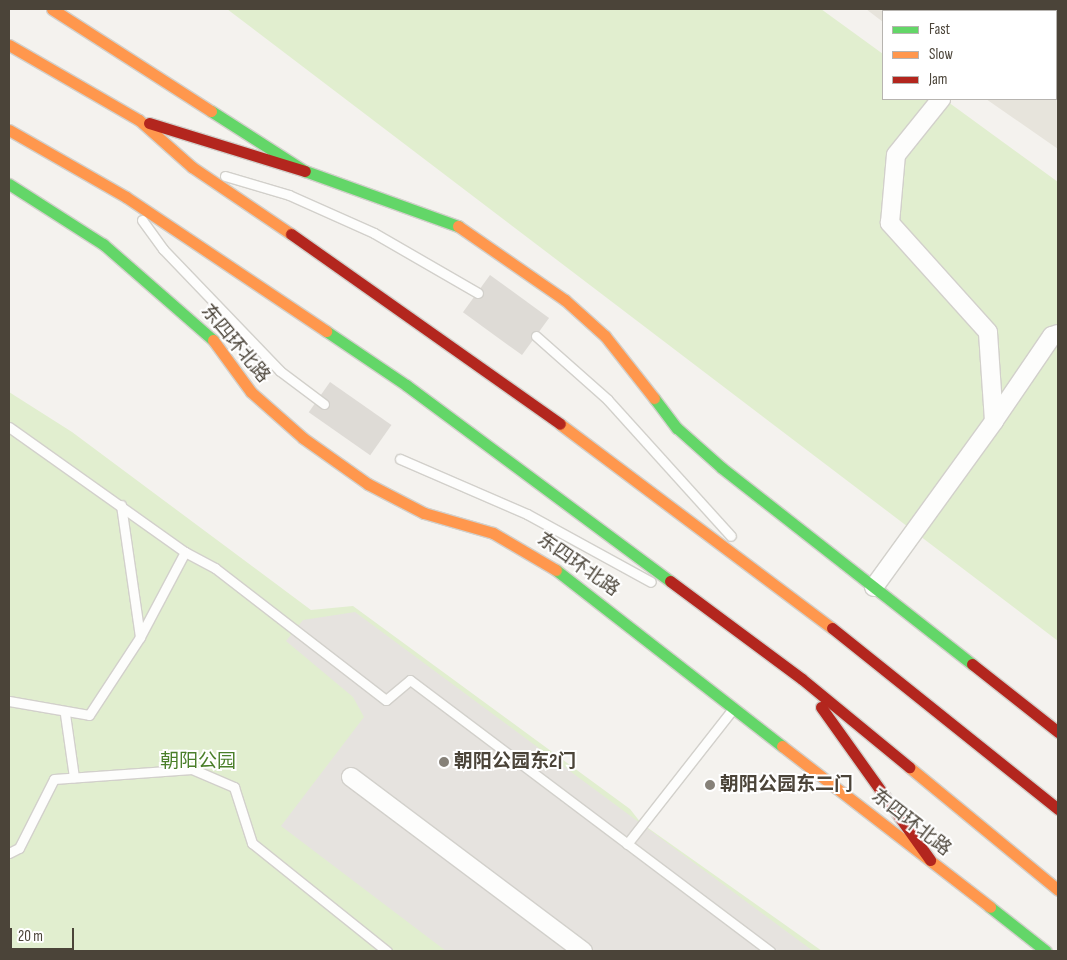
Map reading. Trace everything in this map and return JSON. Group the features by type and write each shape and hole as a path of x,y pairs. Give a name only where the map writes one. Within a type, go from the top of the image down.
{"main road":[{"path":"52,9 305,172"},
{"path":"9,45 139,120 192,167 448,341 764,574 1058,809"},
{"path":"139,120 305,172 453,223 565,300 605,336 677,428 1058,732"},
{"path":"9,130 126,198 406,385 802,679 1058,890"},
{"name":"东四环北路","path":"9,184 102,244 183,310 214,341 251,392 360,478 424,513 493,533 536,554 735,706 1046,951"},
{"path":"802,679 930,860"}],"street":[{"path":"940,100 896,155 890,223 988,332 994,421"},
{"path":"874,587 1058,334"},
{"path":"351,777 583,951"}],"lane":[{"path":"192,167 297,199 374,233 478,293"},
{"path":"126,198 163,249 280,371 324,404"},
{"path":"536,336 608,400 764,574"},
{"path":"9,427 185,552 214,568 386,700 410,680 770,951"},
{"path":"400,459 527,514 603,558 707,609"},
{"path":"121,506 140,636"},
{"path":"9,701 65,714 89,715 140,636 185,552"},
{"path":"627,844 735,706"},
{"path":"65,714 74,777"},
{"path":"9,853 19,848 54,779 192,769 234,788 252,844 387,951"}],"shaded area":[{"path":"866,9 1058,9 1058,149 987,100 1057,100 1057,10 882,10 882,21"},
{"name":"朝阳公园东2门","path":"355,612 813,951 446,951 281,826 364,717 353,697 286,641 303,620"}],"green space":[{"path":"227,9 821,9 882,53 882,100 945,100 1058,182 1058,641"},
{"name":"朝阳公园","path":"9,392 72,432 311,610 353,606 630,809 641,823 822,951 9,951"}],"building":[{"path":"490,275 549,318 522,355 463,312"},
{"path":"330,382 391,425 370,455 309,412"}],"traffic: fast":[{"path":"211,111 305,171 458,226"},
{"path":"9,184 103,244 213,340"},
{"path":"326,331 406,385 670,581"},
{"path":"654,398 677,428 722,468 972,664"},
{"path":"556,570 782,746"},
{"path":"990,907 1046,951"}],"traffic: slow":[{"path":"52,9 211,111"},
{"path":"9,45 139,120 192,167 291,234"},
{"path":"9,130 126,197 326,331"},
{"path":"458,226 565,300 605,336 654,398"},
{"path":"213,340 251,392 303,438 368,484 424,513 493,533 556,570"},
{"path":"560,424 832,628"},
{"path":"782,746 990,907"},
{"path":"909,767 1058,890"}],"traffic: jam":[{"path":"149,123 305,171"},
{"path":"291,234 560,424"},
{"path":"670,581 802,679 909,767"},
{"path":"832,628 1058,809"},
{"path":"972,664 1058,732"},
{"path":"821,707 930,860"}],"place":[{"name":"朝阳公园东2门","path":"444,762"},
{"name":"朝阳公园东二门","path":"710,785"}]}
